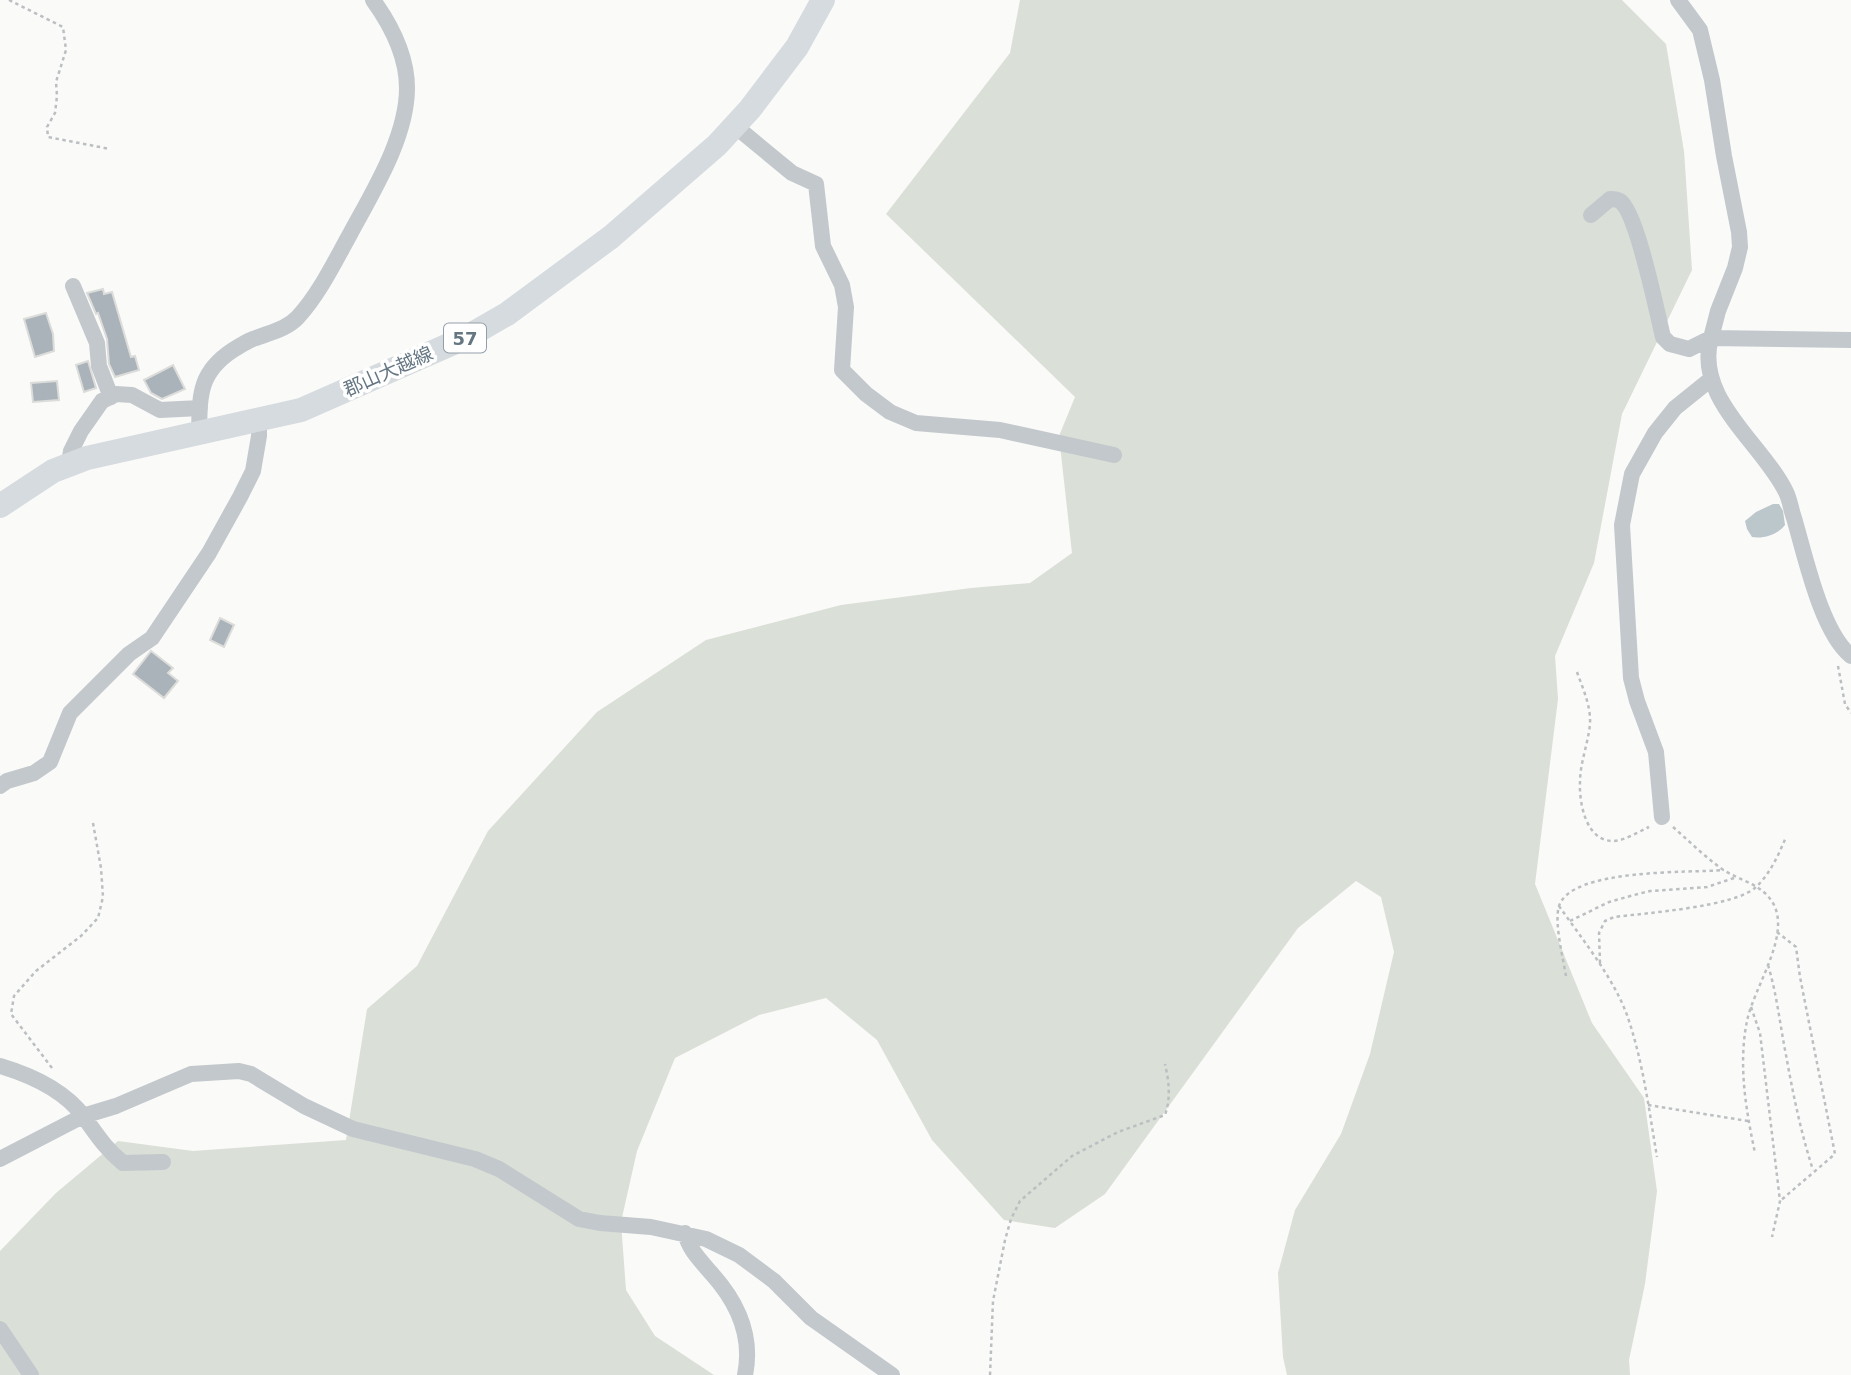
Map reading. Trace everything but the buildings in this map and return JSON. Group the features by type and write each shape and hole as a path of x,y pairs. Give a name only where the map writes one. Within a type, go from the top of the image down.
{"main road":[{"name":"郡山大越線","path":"0,506 69,463 301,410 467,337 507,314 611,237 717,145 750,109 797,47 823,0"}],"street":[{"path":"200,433 200,394 206,375 220,359 252,339 282,329 306,307 336,260 383,170 404,118 407,85 395,37 373,0"},
{"path":"1678,0 1700,30 1712,80 1739,232 1740,247 1735,268 1718,311 1707,351 1714,391 1786,492 1815,589 1831,631 1851,656"},
{"path":"735,126 792,173 816,184 823,246 842,285 846,307 842,370 866,394 890,412 916,423 1000,430 1114,455"},
{"path":"1591,215 1610,199 1621,202 1631,215 1663,337 1670,344 1689,349 1711,338 1851,340"},
{"path":"74,286 97,343 100,366 111,397"},
{"path":"1662,817 1656,752 1637,701 1632,678 1622,525 1632,474 1655,433 1675,408 1711,379"},
{"path":"69,463 71,451 81,430 102,401 116,394 132,395 160,410 200,408"},
{"path":"0,786 7,781 34,773 50,762 70,713 129,654 152,638 209,553 253,471 259,420"},
{"path":"0,1066 34,1079 56,1092 83,1116 101,1143 123,1163 163,1162"},
{"path":"0,1172 4,1158 83,1116 116,1106 191,1074 239,1071 251,1074 304,1107 353,1129 487,1164 526,1184 579,1219 652,1227 706,1239 738,1255 774,1281 811,1318 892,1375"},
{"path":"685,1233 688,1244 716,1278 745,1325 748,1345 745,1375"},
{"path":"0,1329 31,1375"}],"path":[{"path":"9,0 63,27 66,50 56,82 55,113 47,127 48,137 110,149"},
{"path":"1831,631 1845,704 1851,713"},
{"path":"1577,672 1589,708 1590,725 1580,784 1585,820 1594,832 1606,840 1614,841 1651,826 1662,817 1724,870 1764,891 1777,910 1777,932 1747,1021 1743,1069 1748,1121 1755,1153"},
{"path":"56,1092 57,1077 11,1014 15,996 36,971 98,918 103,897 102,867 93,823"},
{"path":"1601,966 1599,933 1605,921 1614,917 1718,902 1746,895 1757,887 1777,860 1786,837"},
{"path":"1566,976 1559,932 1559,906 1569,893 1604,878 1632,874 1724,870"},
{"path":"1570,921 1609,902 1634,895 1650,891 1707,887 1739,877"},
{"path":"1559,906 1601,966 1626,1014 1645,1081 1657,1157"},
{"path":"1777,932 1796,947 1835,1154 1780,1201"},
{"path":"1768,965 1776,990 1805,1147 1813,1171"},
{"path":"1751,1007 1760,1032 1780,1201 1772,1237"},
{"path":"989,1375 993,1301 1008,1230 1020,1201 1072,1156 1118,1132 1165,1115 1169,1081 1164,1064"},
{"path":"1648,1105 1748,1121"}],"shaded area":[{"path":"1020,0 1622,0 1666,44 1684,151 1692,270 1622,414 1594,563 1555,656 1558,699 1535,884 1592,1023 1644,1098 1657,1191 1645,1284 1629,1360 1630,1375 1287,1375 1283,1357 1278,1273 1295,1210 1341,1134 1370,1054 1394,952 1381,897 1356,881 1298,928 1105,1194 1055,1228 1004,1220 932,1140 877,1040 826,998 759,1015 675,1058 637,1151 621,1222 626,1290 655,1336 714,1375 0,1375 0,1251 56,1193 118,1141 193,1151 346,1140 367,1009 417,966 488,831 597,712 706,640 841,605 1030,583 1072,553 1059,436 1075,397 886,214 1010,53"},
{"path":"1773,504 1779,504 1783,511 1785,525 1770,535 1752,537 1745,521"}]}
